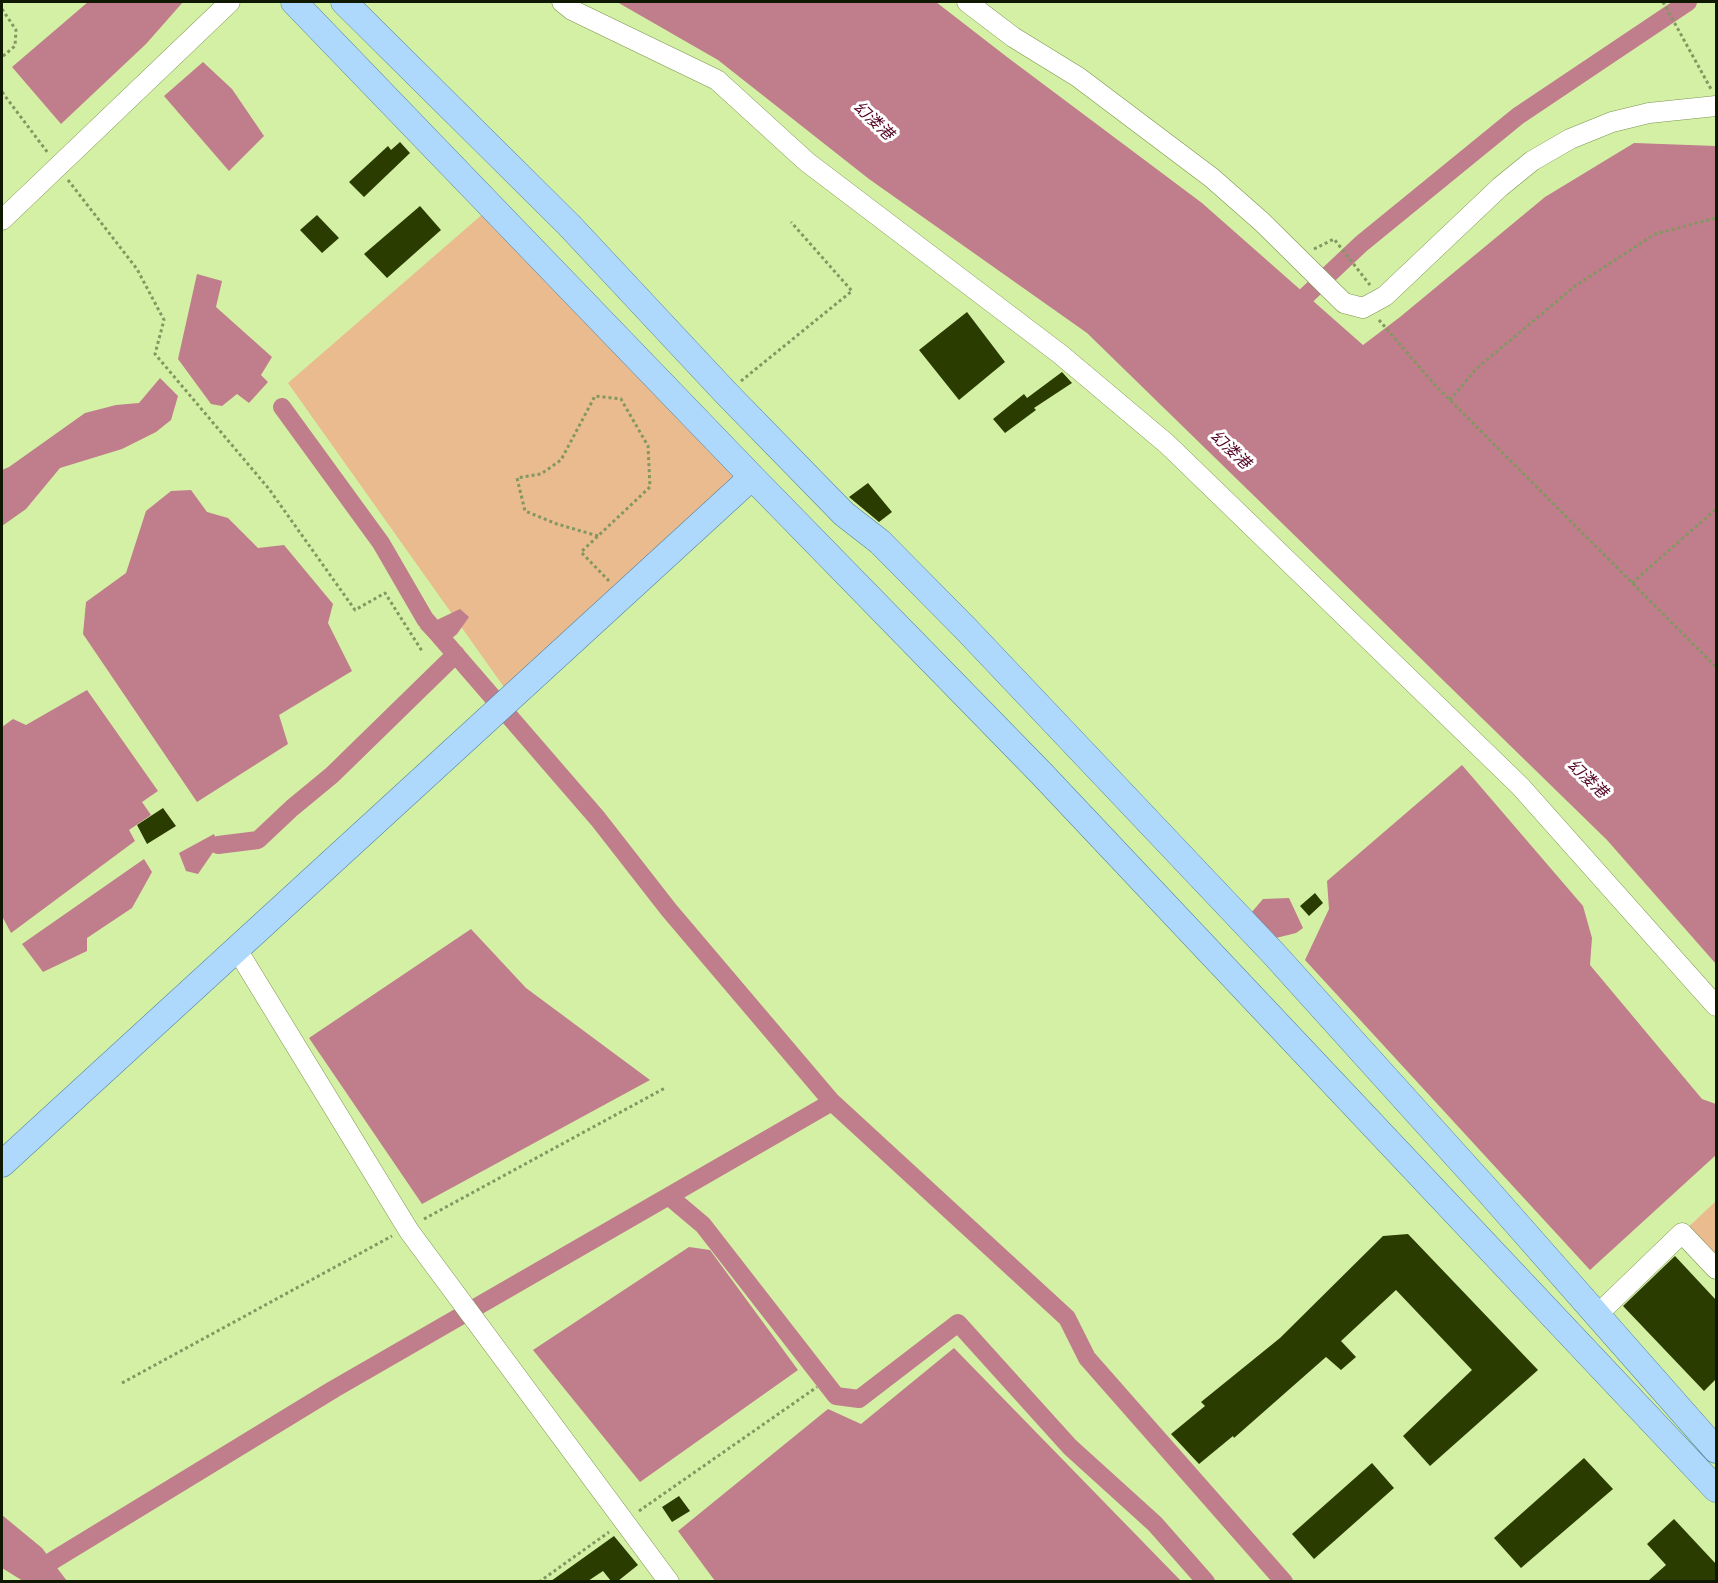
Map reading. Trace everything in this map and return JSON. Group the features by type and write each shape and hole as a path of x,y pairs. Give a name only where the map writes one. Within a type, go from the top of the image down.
{"main road":[{"path":"294,2 1041,773 1716,1489"},
{"path":"344,2 569,225 726,393 844,514 880,542 966,629 1274,954 1488,1191 1716,1450"},
{"path":"2,1164 753,477"},
{"path":"815,541 844,514"}],"street":[{"path":"2,220 230,2"},
{"path":"562,2 572,10 717,80 807,162 1060,354 1167,444 1520,786 1716,1006"},
{"path":"967,2 1013,37 1078,77 1212,178 1344,303 1363,308 1373,302 1532,161 1570,139 1611,122 1714,97"},
{"path":"236,948 409,1231 669,1581"},
{"path":"1597,1315 1682,1233 1716,1269"}],"path":[{"path":"1663,2 1714,97"},
{"path":"2,9 16,30 15,46 2,57"},
{"path":"2,92 137,269 164,320 155,354 269,489 355,610 385,593 422,651"},
{"path":"1450,400 1476,369 1575,286 1656,234 1716,218"},
{"path":"726,393 852,291 791,222"},
{"path":"1298,257 1334,239 1373,302 1450,400 1716,667"},
{"path":"598,536 557,524 525,511 517,478 541,474 561,460 595,396 621,399 648,446 650,487 598,536 581,552 623,595"},
{"path":"1632,583 1716,509"},
{"path":"539,1581 817,1387"}],"shaded area":[{"path":"492,206 752,477 511,697 288,383"},
{"path":"1716,1201 1716,1269 1682,1233"}],"water":[{"path":"88,2 183,2 146,44 61,124 12,67"},
{"name":"幻溇港","path":"617,2 936,2 1202,203 1363,345 1545,197 1634,143 1716,146 1716,964 1607,840 1087,333 869,179 718,60"},
{"path":"203,62 232,89 264,136 229,171 164,96"},
{"path":"197,274 222,281 216,307 272,357 261,375 268,382 249,403 237,394 222,406 211,404 178,359"},
{"path":"160,378 178,396 171,420 156,432 122,449 60,468 26,509 2,526 2,470 85,413 116,405 139,403"},
{"path":"191,490 207,512 228,518 258,548 284,545 333,604 328,623 352,671 279,715 288,744 197,802 83,634 86,602 126,573 146,511 171,491"},
{"path":"460,609 469,617 457,634 440,648 420,628"},
{"path":"87,690 158,791 142,802 151,815 129,830 135,841 11,933 2,916 2,727 13,719 26,725"},
{"path":"1462,765 1583,906 1592,938 1590,965 1702,1099 1716,1104 1716,1155 1590,1270 1305,960 1329,909 1327,881"},
{"path":"214,834 218,845 198,874 186,871 179,853"},
{"path":"144,859 152,872 132,908 87,938 87,951 43,972 22,944"},
{"path":"1289,898 1303,928 1296,933 1276,938 1251,913 1263,899"},
{"path":"471,929 526,988 650,1080 422,1204 309,1038"},
{"path":"689,1247 710,1250 798,1370 640,1482 533,1350"},
{"path":"954,1348 1181,1581 715,1581 678,1531 828,1409 861,1424"},
{"path":"2,1515 42,1548 67,1581 23,1581 2,1568"}],"building":[{"path":"400,142 410,153 364,197 349,182 388,146 391,150"},
{"path":"420,206 441,230 387,278 364,254"},
{"path":"317,215 339,238 322,253 300,230"},
{"path":"967,312 1005,362 959,400 919,350"},
{"path":"1062,372 1072,383 1034,408 1036,410 1005,433 993,419 1024,394 1027,398"},
{"path":"868,483 892,512 879,522 849,497"},
{"path":"163,808 176,826 147,844 137,825"},
{"path":"1315,893 1323,903 1309,916 1300,906"},
{"path":"1408,1234 1538,1370 1430,1466 1403,1436 1472,1370 1396,1290 1341,1341 1356,1357 1341,1370 1326,1357 1234,1438 1233,1436 1199,1464 1171,1434 1205,1406 1201,1402 1280,1338 1383,1236"},
{"path":"1675,1256 1716,1300 1716,1379 1704,1391 1623,1306"},
{"path":"1584,1458 1613,1489 1521,1568 1494,1538"},
{"path":"1372,1463 1394,1488 1314,1559 1292,1534"},
{"path":"679,1496 690,1511 672,1522 662,1507"},
{"path":"1674,1519 1716,1564 1716,1581 1648,1581 1666,1565 1647,1544"},
{"path":"614,1536 638,1565 618,1581 611,1581 603,1571 588,1581 551,1581"}],"waterway":[{"path":"1290,311 1361,244 1518,116 1688,2"},
{"path":"282,407 381,543 425,619 598,819 669,910 832,1102 1067,1318 1087,1358 1284,1582"},
{"path":"218,845 258,840 332,775 456,654"},
{"path":"52,1561 334,1389 832,1102"},
{"path":"671,1198 703,1225 836,1396 859,1399 958,1323 1070,1447 1155,1524 1206,1582"}]}
